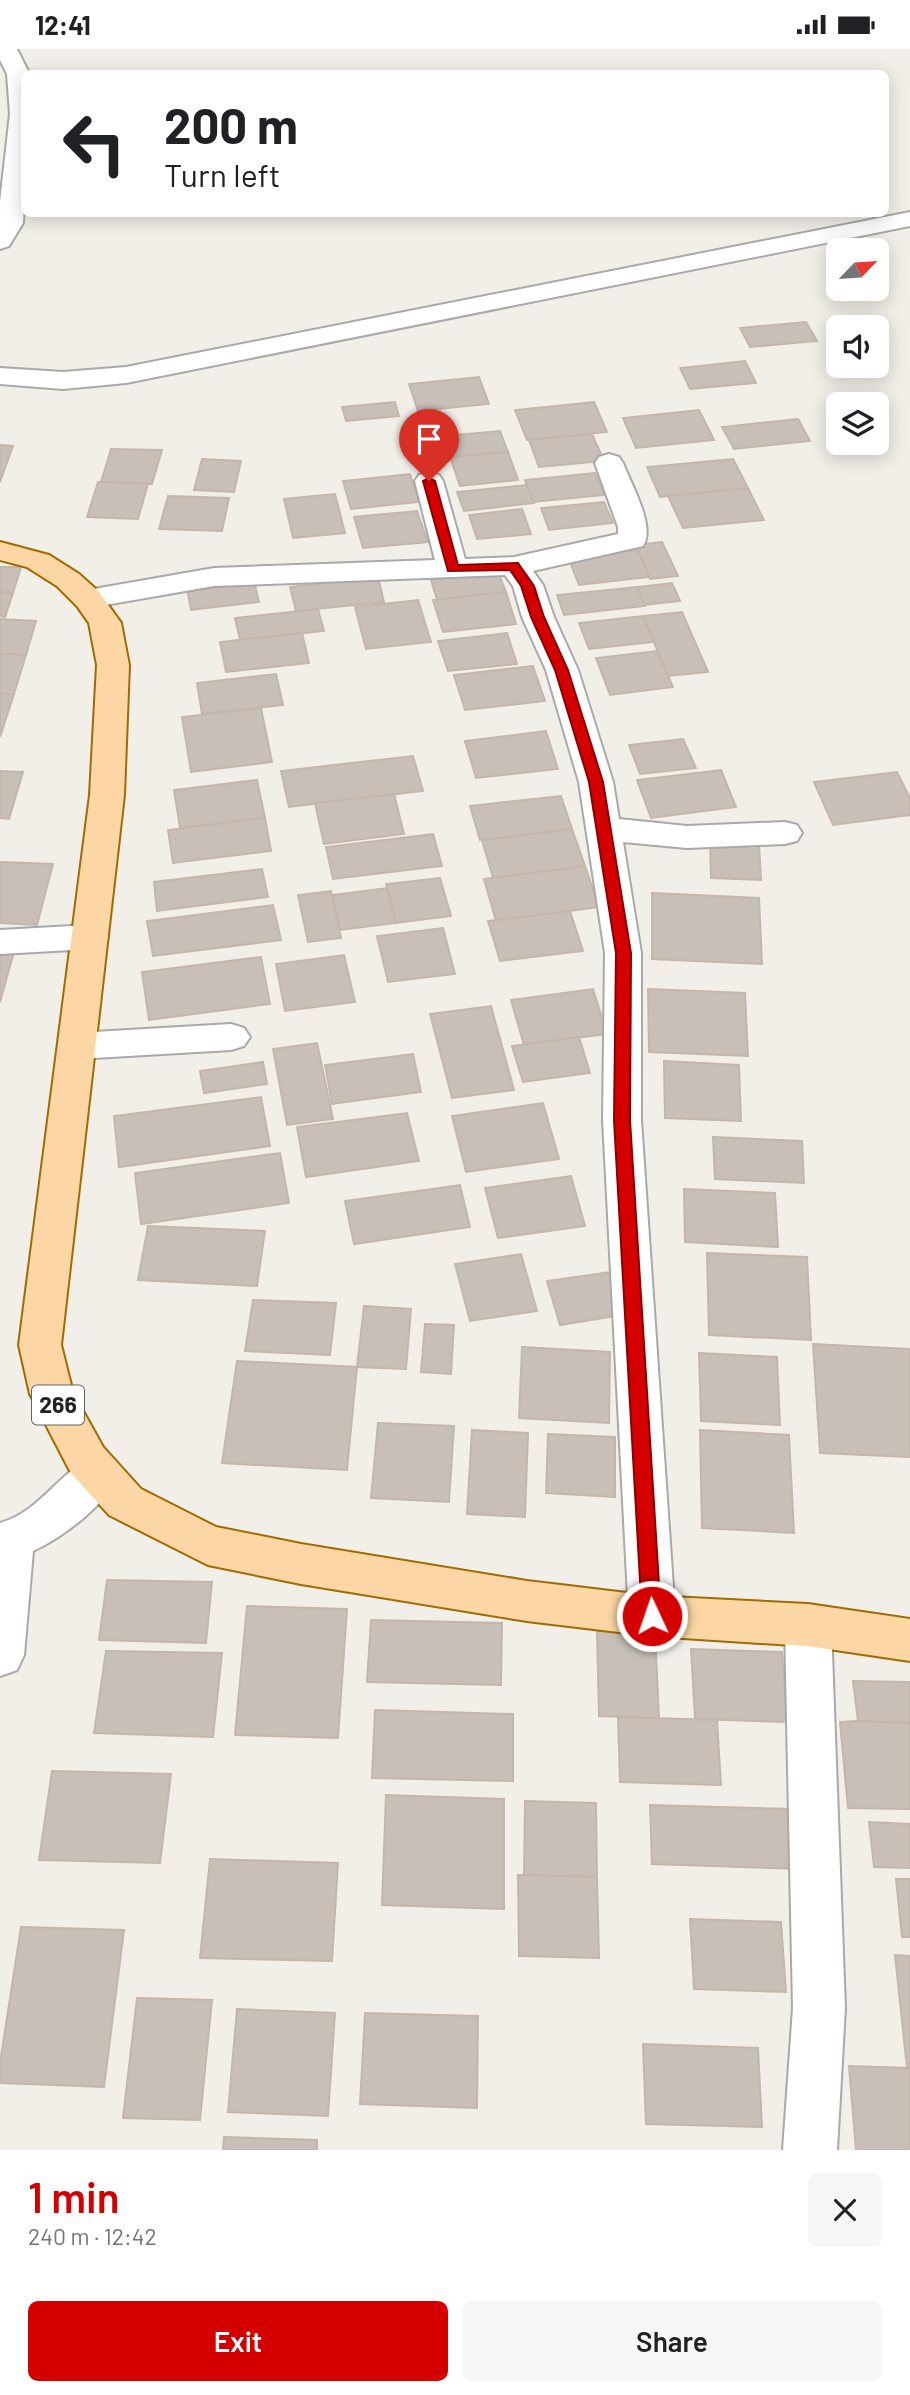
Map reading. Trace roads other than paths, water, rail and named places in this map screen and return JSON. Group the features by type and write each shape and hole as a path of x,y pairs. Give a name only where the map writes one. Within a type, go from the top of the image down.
{"main road":[{"name":"266","path":"0,551 38,561 68,580 88,599 105,623 113,665 107,795 40,1345 52,1394 87,1460 125,1502 208,1545 301,1564 514,1599 652,1616 808,1625 910,1640"}],"street":[{"path":"6,49 18,74 21,104"},
{"path":"0,241 10,223 21,123"},
{"path":"0,376 31,381 76,382 126,375 910,219"},
{"path":"88,599 214,577 514,566 632,540 633,527 609,463"},
{"path":"429,481 453,569"},
{"path":"514,566 528,586 538,617 562,670 596,782 623,953 622,1120 652,1616"},
{"path":"604,828 687,837 785,833"},
{"path":"0,942 90,937"},
{"path":"77,1046 231,1037"},
{"path":"0,1655 6,1541 64,1507 99,1473"},
{"path":"808,1625 819,2008 810,2150"}]}
